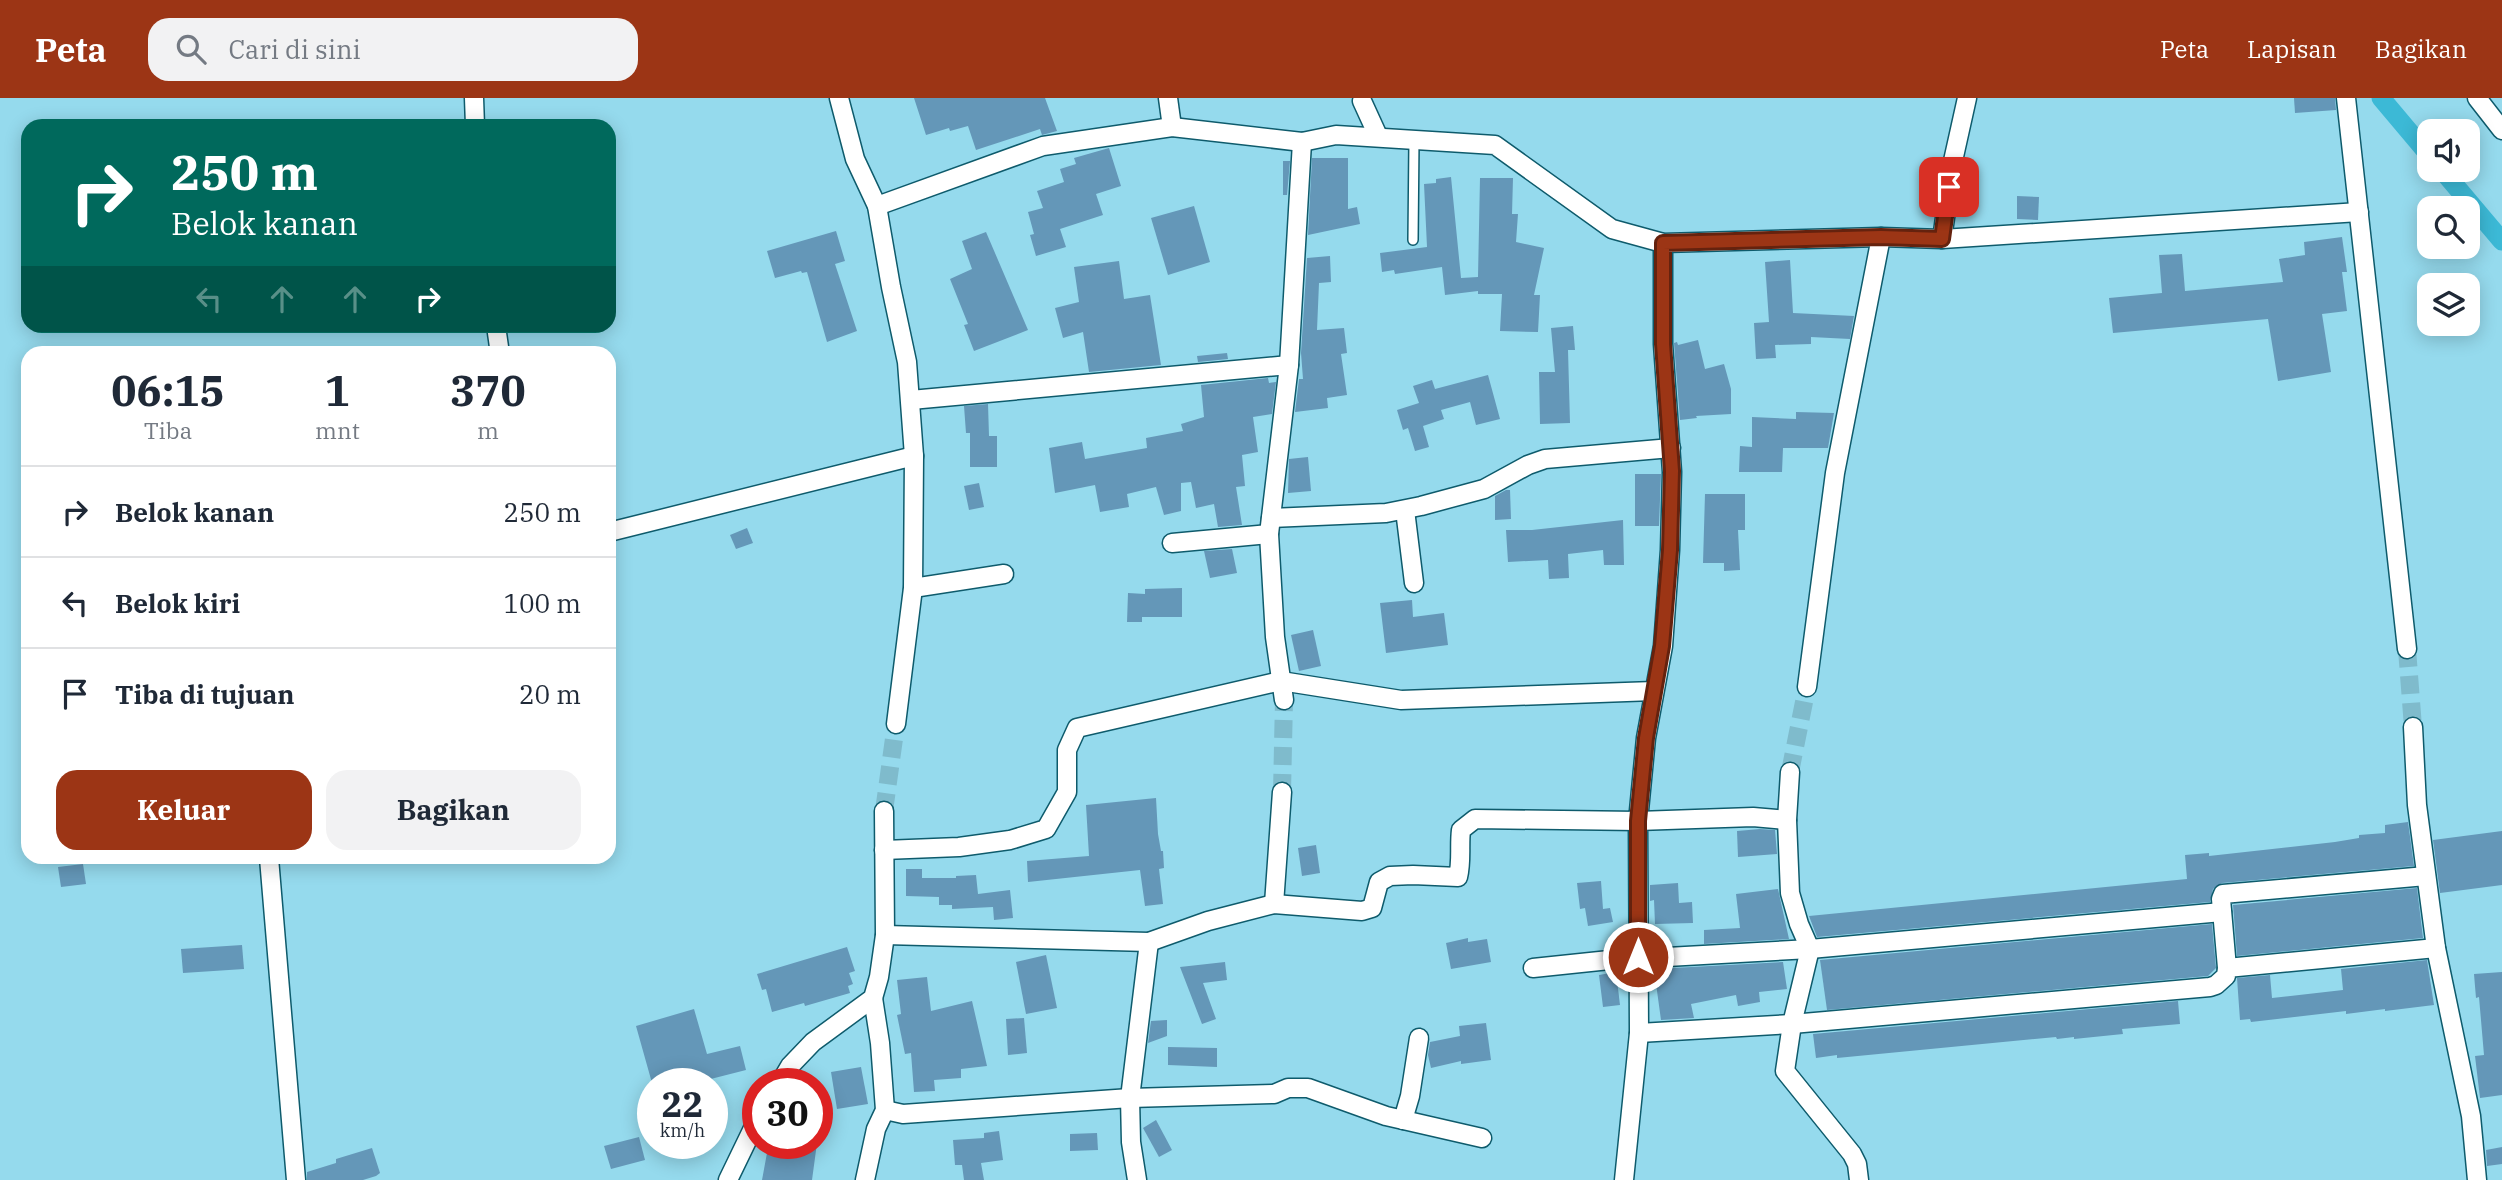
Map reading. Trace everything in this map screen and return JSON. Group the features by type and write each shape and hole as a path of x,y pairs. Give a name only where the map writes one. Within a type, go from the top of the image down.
{"street":[{"path":"474,98 475,119"},
{"path":"839,98 855,159 877,206 908,362 914,456 913,588 896,724"},
{"path":"1168,98 1172,127"},
{"path":"1942,239 1953,161 1967,98"},
{"path":"2346,98 2407,649"},
{"path":"2477,98 2502,130"},
{"path":"1362,101 1378,136"},
{"path":"877,206 1043,146 1172,127 1302,142 1336,135 1495,145 1612,229 1663,243 1881,237 1942,239 2359,212"},
{"path":"1284,700 1275,637 1270,526 1289,365 1302,142"},
{"path":"1807,687 1835,473 1881,237"},
{"path":"1624,1180 1639,1033 1638,821 1646,738 1662,646 1670,550 1671,448 1663,344 1663,243"},
{"path":"911,400 1289,365"},
{"path":"1172,543 1270,526 1405,510 1484,489 1528,465 1545,459 1671,448"},
{"path":"616,530 914,456"},
{"path":"1405,510 1414,583"},
{"path":"913,588 1004,574"},
{"path":"884,850 959,847 997,842 1046,828 1067,792 1067,750 1077,727 1281,681 1401,700 1654,691"},
{"path":"2413,727 2417,806 2436,948 2471,1116 2477,1180"},
{"path":"1790,772 1787,820 1790,893 1799,925 1810,949 1792,1024 1785,1071 1852,1154 1857,1164 1859,1180"},
{"path":"1274,904 1282,792"},
{"path":"864,1180 876,1129 885,1110 880,1043 873,998 885,935 884,811"},
{"path":"885,935 1149,942 1208,921 1274,904 1362,911 1372,908 1379,882 1390,876 1458,877 1461,863 1461,830 1475,819 1638,821 1754,817 1787,820"},
{"path":"270,864 296,1180"},
{"path":"1639,1033 1792,1024 2210,988 2227,976 2221,899 2223,894 2426,876"},
{"path":"1533,968 1638,957 1810,949 2222,912"},
{"path":"1137,1180 1131,1142 1130,1098 1149,942"},
{"path":"2227,968 2436,948"},
{"path":"789,1068 813,1042 873,998"},
{"path":"1403,1120 1419,1038"},
{"path":"885,1110 903,1114 1130,1098 1274,1094 1288,1087 1308,1088 1403,1120 1482,1138"},
{"path":"728,1180 742,1151"}],"lane":[{"path":"1413,240 1414,140"}],"building":[{"path":"914,98 1045,98 1057,131 1042,135 1040,129 976,150 968,126 926,135"},
{"path":"2294,98 2335,98 2336,110 2295,113"},
{"path":"1109,148 1121,186 1096,194 1103,215 1060,229 1066,247 1036,256 1030,235 1034,234 1028,212 1043,208 1037,191 1064,182 1060,169 1076,164 1074,158"},
{"path":"1312,158 1348,158 1348,209 1357,207 1360,224 1308,235"},
{"path":"1283,161 1290,161 1287,195 1283,195"},
{"path":"1451,177 1461,278 1478,277 1480,178 1513,178 1512,214 1518,214 1516,242 1544,248 1534,295 1540,295 1538,332 1500,331 1502,294 1478,294 1478,291 1445,295 1442,267 1395,274 1394,270 1382,272 1380,253 1427,247 1424,184"},
{"path":"2017,196 2039,197 2038,220 2017,219"},
{"path":"1194,206 1210,262 1168,275 1151,218"},
{"path":"836,231 845,261 835,264 857,331 827,342 807,272 775,278 767,251"},
{"path":"986,232 1028,330 974,351 964,325 968,324 950,279 972,269 962,241"},
{"path":"2342,237 2347,272 2342,272 2347,311 2322,314 2331,372 2278,381 2268,319 2113,333 2109,298 2162,293 2159,255 2182,254 2185,291 2283,282 2279,259 2305,255 2304,242"},
{"path":"1330,256 1331,282 1319,283 1317,330 1344,328 1347,353 1341,354 1347,395 1327,398 1328,408 1295,412 1299,379 1303,379 1301,353 1307,258"},
{"path":"1790,260 1793,313 1854,316 1850,339 1811,337 1811,344 1775,345 1776,358 1756,359 1754,323 1769,322 1765,262"},
{"path":"1119,261 1124,299 1150,295 1161,365 1089,372 1083,332 1063,338 1055,308 1079,302 1074,267"},
{"path":"1573,326 1575,350 1568,350 1570,423 1540,424 1539,372 1555,372 1551,328"},
{"path":"1698,340 1705,369 1724,364 1731,389 1731,414 1696,416 1697,418 1680,420 1674,343 1677,342 1678,345"},
{"path":"1227,353 1228,359 1198,362 1197,356"},
{"path":"1488,375 1500,419 1476,425 1470,402 1441,410 1444,419 1423,426 1429,447 1415,451 1408,428 1403,430 1397,410 1419,403 1413,386 1432,380 1435,389"},
{"path":"1268,378 1269,383 1276,382 1272,414 1253,417 1258,452 1242,455 1245,486 1236,487 1242,525 1218,527 1214,504 1196,508 1191,482 1181,483 1181,511 1164,515 1156,487 1127,494 1129,507 1100,512 1095,485 1055,493 1049,448 1082,442 1085,459 1147,448 1146,438 1183,431 1181,424 1204,417 1201,385"},
{"path":"988,404 989,436 997,436 997,467 970,467 970,433 966,433 964,406"},
{"path":"1796,412 1834,413 1828,448 1783,448 1782,472 1739,472 1740,446 1752,447 1752,417 1796,419"},
{"path":"1308,457 1311,491 1288,493 1289,459"},
{"path":"1635,474 1661,474 1659,526 1635,526"},
{"path":"979,483 984,507 969,510 964,486"},
{"path":"1510,490 1511,519 1495,520 1495,496"},
{"path":"1705,494 1745,494 1745,530 1738,530 1740,570 1724,571 1724,563 1703,563"},
{"path":"1623,520 1624,565 1604,565 1603,550 1568,554 1569,578 1549,579 1548,560 1508,562 1506,530 1532,530"},
{"path":"747,528 753,543 736,549 730,535"},
{"path":"1232,549 1237,573 1210,578 1204,551"},
{"path":"1182,588 1182,617 1142,617 1142,622 1127,622 1128,593 1145,594 1145,589"},
{"path":"1412,600 1413,617 1444,613 1448,645 1386,653 1380,603"},
{"path":"1313,630 1321,666 1299,671 1291,635"},
{"path":"1156,798 1158,834 1163,851 1164,868 1159,869 1163,904 1145,906 1140,870 1028,882 1027,861 1089,856 1086,805"},
{"path":"2408,822 2414,866 2222,883 2213,889 2210,902 1817,937 1809,916 2187,879 2185,855 2209,853 2209,856 2335,842 2359,838 2359,835 2385,833 2385,825"},
{"path":"1775,830 1777,854 1738,857 1737,831"},
{"path":"2502,831 2502,885 2440,893 2433,840"},
{"path":"1316,845 1320,873 1302,876 1298,848"},
{"path":"83,864 86,884 61,887 58,867"},
{"path":"906,869 922,869 922,878 976,875 978,894 1010,890 1013,918 994,920 993,907 952,909 952,905 939,905 939,897 906,896"},
{"path":"1601,881 1603,909 1610,908 1613,922 1588,926 1585,908 1580,909 1577,883"},
{"path":"1678,883 1679,903 1692,902 1693,923 1655,924 1650,885"},
{"path":"2417,888 2423,938 2237,956 2233,905"},
{"path":"1778,889 1789,939 1704,944 1704,930 1740,928 1736,894"},
{"path":"2212,924 2216,968 2208,976 1827,1010 1820,960"},
{"path":"1468,938 1468,942 1487,939 1491,962 1451,969 1446,943"},
{"path":"242,945 244,969 183,973 181,949"},
{"path":"847,947 855,971 849,973 853,984 848,986 850,993 772,1012 766,989 762,990 757,974"},
{"path":"1046,955 1057,1008 1026,1014 1016,962"},
{"path":"2427,960 2434,1005 2346,1014 2346,1011 2251,1022 2250,1019 2240,1020 2237,978 2270,975 2272,998 2343,990 2341,969"},
{"path":"1225,962 1227,980 1203,983 1216,1019 1202,1024 1180,967"},
{"path":"1783,962 1787,989 1759,992 1760,1002 1738,1006 1736,995 1691,1004 1694,1018 1661,1020 1654,969"},
{"path":"1616,972 1620,1005 1603,1007 1599,975"},
{"path":"2502,972 2502,1095 2480,1098 2475,1056 2484,1055 2479,997 2476,998 2474,974"},
{"path":"927,977 931,1011 972,1001 987,1066 961,1069 961,1078 934,1080 935,1091 914,1092 911,1053 905,1054 897,1015 901,1014 897,980"},
{"path":"2178,1001 2180,1024 2122,1029 2123,1034 2074,1039 2056,1037 1816,1058 1813,1034"},
{"path":"694,1009 707,1054 740,1046 746,1068 728,1075 728,1068 648,1068 636,1026"},
{"path":"1024,1018 1027,1053 1008,1055 1006,1019"},
{"path":"1167,1020 1167,1036 1148,1043 1151,1021"},
{"path":"1486,1023 1491,1060 1461,1064 1461,1061 1431,1068 1428,1055 1430,1042 1460,1036 1459,1026"},
{"path":"1168,1047 1217,1048 1217,1067 1168,1065"},
{"path":"861,1067 868,1104 837,1109 833,1072"},
{"path":"1156,1120 1172,1150 1159,1157 1143,1128"},
{"path":"999,1131 1003,1160 981,1163 984,1180 964,1180 962,1165 955,1165 953,1140 984,1138 984,1133"},
{"path":"1097,1133 1098,1150 1070,1151 1070,1134"},
{"path":"637,1138 637,1159 645,1160 611,1169 604,1146"},
{"path":"2502,1147 2502,1164 2487,1166 2486,1150"},
{"path":"372,1148 380,1173 376,1176 363,1180 307,1180 307,1172 336,1163 336,1159"},
{"path":"766,1159 815,1159 812,1180 762,1180"}],"waterway":[{"path":"2381,98 2417,141"},
{"path":"2452,182 2502,241"}],"tunnel":[{"path":"2407,649 2413,727"},
{"path":"1790,772 1807,687"},
{"path":"1282,792 1284,700"},
{"path":"884,811 896,724"}],"route":[{"path":"1638,957 1638,821 1646,738 1662,646 1670,550 1672,471 1663,344 1663,243 1881,237 1942,239 1949,187"}]}
